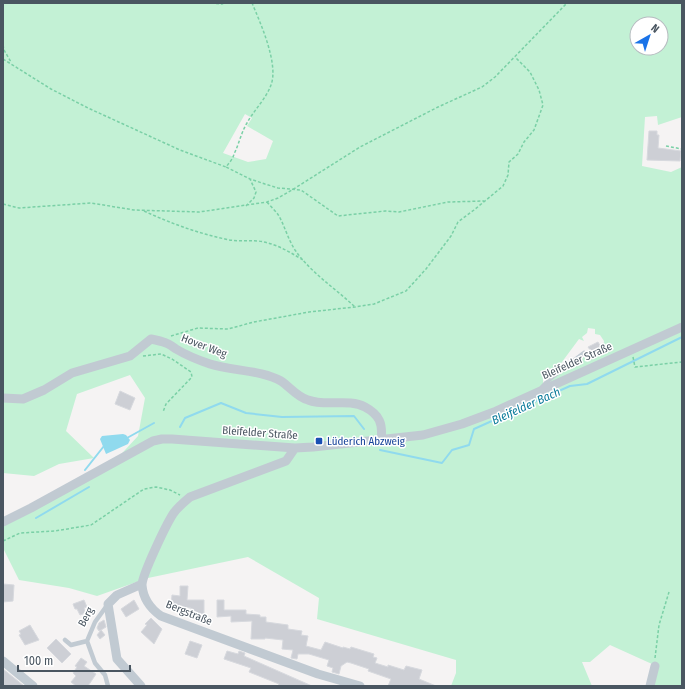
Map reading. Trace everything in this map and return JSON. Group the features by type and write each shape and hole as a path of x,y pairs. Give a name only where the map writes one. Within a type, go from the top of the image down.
{"street":[{"name":"Bleifelder Straße","path":"3,522 153,441 172,439 295,448 423,435 462,424 682,328"},
{"name":"Hover Weg","path":"3,398 23,399 44,390 72,373 130,356 151,339 165,342 176,349 209,364 233,370 265,374 281,381 297,394 309,401 348,403 365,406 377,416 383,428 381,440"},
{"path":"142,584 152,556 173,513 186,500 190,497 286,461 295,448"},
{"name":"Berg","path":"141,686 117,659 108,604 117,595 142,584"},
{"name":"Bergstraße","path":"142,584 144,594 150,605 155,612 161,616 311,672 360,686"},
{"path":"3,661 33,686"},
{"path":"650,686 654,666"}],"lane":[{"path":"537,392 551,378 584,353"},
{"name":"Berg","path":"108,604 95,622 87,642 95,662 105,675 108,686"},
{"path":"65,640 71,645 87,642"}],"path":[{"path":"211,3 224,3"},
{"path":"226,167 234,155 243,130 250,117 271,86 273,77 270,54 265,36 252,3"},
{"path":"3,204 19,208 91,203 143,210 199,212 267,202 278,198 295,188 360,147 438,107 482,87 495,77 567,3"},
{"path":"3,45 4,50 12,64"},
{"path":"170,336 198,328 228,329 309,312 374,304 406,291 426,269 451,236 458,222 502,186 508,175 509,162 518,154 524,142 534,130 543,105 539,90 530,72 514,56"},
{"path":"3,59 51,89 88,108 180,150 226,167 250,179 278,188 295,188 301,190 338,216 342,217 385,211 399,212 448,202 485,200"},
{"path":"666,146 682,149"},
{"path":"246,206 254,198 256,192 250,179"},
{"path":"267,202 278,215 291,242 303,260 316,275 337,290 355,307"},
{"path":"143,210 162,220 196,232 227,240 258,241 280,246 303,260"},
{"path":"631,350 635,367 682,362"},
{"path":"141,356 160,354 172,359 191,372 192,377 166,404 163,412"},
{"path":"3,541 20,534 55,531 91,525 144,489 156,487 170,490 186,500"},
{"path":"654,666 659,625 669,592"}],"green space":[{"path":"3,3 682,3 682,117 658,125 657,116 645,117 642,166 671,172 682,167 682,686 654,686 652,664 610,645 590,662 582,662 592,686 451,686 456,673 456,660 317,619 319,598 248,557 148,578 97,596 69,588 19,580 3,548 3,526 113,463 138,436 145,398 130,375 77,394 66,431 94,458 59,464 34,476 3,473","holes":["245,114 252,118 247,126 273,141 266,159 248,162 223,153","588,328 595,329 595,334 600,335 604,341 603,349 594,355 585,356 551,379 551,381 543,384 543,378 559,366 579,339 584,341 582,337 587,333"]}],"water":[{"path":"123,434 130,440 128,444 106,454 100,439 102,436"}],"building":[{"path":"649,131 657,131 657,135 659,135 658,148 681,151 680,161 647,160"},
{"path":"598,342 602,349 593,354 588,347"},
{"path":"120,391 135,398 130,410 115,404"},
{"path":"3,584 14,585 13,601 3,602"},
{"path":"180,586 188,586 187,600 204,600 204,614 191,614 191,608 171,606 172,595 180,596"},
{"path":"84,600 87,607 84,608 86,613 80,615 73,604"},
{"path":"134,600 139,609 126,617 121,609"},
{"path":"217,600 224,600 224,610 246,610 246,614 266,617 266,622 288,625 288,629 302,631 301,635 308,636 306,646 321,650 325,642 343,648 350,649 351,647 374,654 373,657 377,658 375,663 404,670 406,666 422,670 419,679 436,686 388,686 391,679 351,663 347,662 341,666 339,674 332,672 333,668 327,666 329,660 309,654 298,654 297,659 291,658 293,650 282,649 283,640 265,638 251,639 252,621 231,622 231,616 217,617"},
{"path":"151,618 162,629 154,644 141,632 147,625 145,624"},
{"path":"104,620 106,627 99,631 97,628 99,623"},
{"path":"30,625 39,640 25,645 19,635 21,634 19,631"},
{"path":"101,630 105,635 100,639 97,635"},
{"path":"56,639 71,654 62,663 47,648"},
{"path":"190,641 202,645 197,658 185,654"},
{"path":"227,651 238,654 239,651 245,653 244,656 312,686 278,686 279,684 249,672 251,668 224,659"},
{"path":"81,658 87,662 84,666 96,674 88,686 76,686 71,682 76,676 73,673 77,667 75,666"},
{"path":"3,669 24,686 5,686 3,684"}],"waterway":[{"name":"Bleifelder Bach","path":"380,450 442,463 452,450 469,445 474,429 570,386 587,384 682,337"},
{"name":"Bleifelder Bach","path":"180,427 185,418 221,403 246,413 282,417 354,416 364,429"},
{"name":"Bleifelder Bach","path":"127,438 154,423"},
{"name":"Bleifelder Bach","path":"85,470 104,446"},
{"name":"Bleifelder Bach","path":"36,518 89,487"}],"place":[{"name":"Lüderich Abzweig","path":"319,441"}]}
